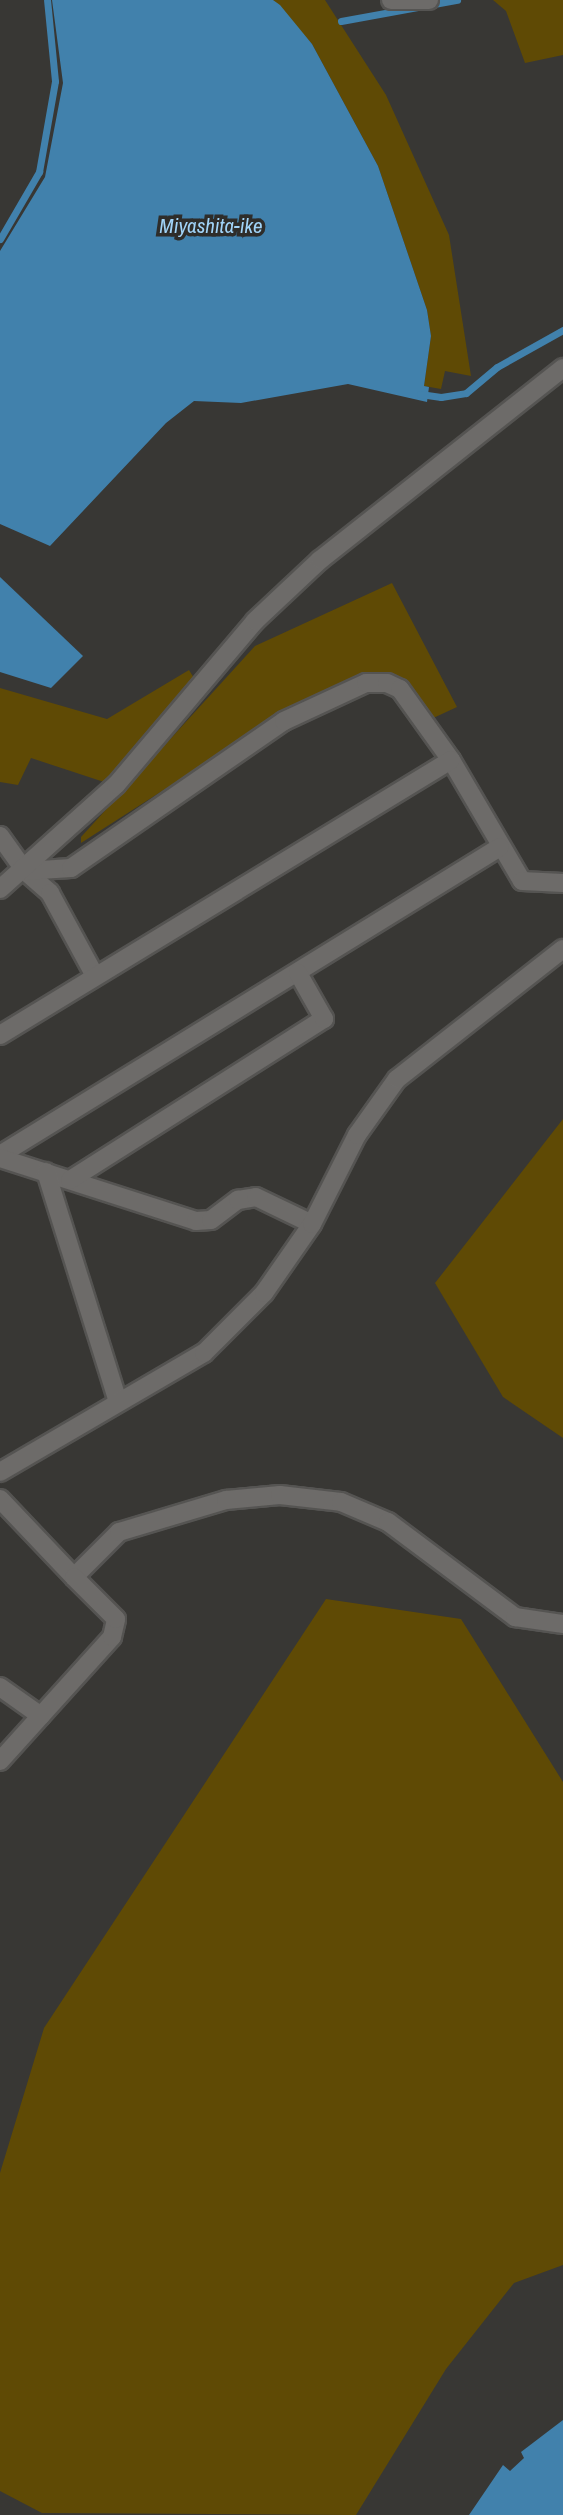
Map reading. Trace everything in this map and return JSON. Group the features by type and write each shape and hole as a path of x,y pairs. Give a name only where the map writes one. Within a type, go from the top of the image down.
{"street":[{"path":"391,0 429,0"},
{"path":"0,889 25,871 116,785 255,621 320,560 563,368"},
{"path":"25,871 71,869 284,721 366,683 387,682 400,690 451,760 522,881 563,884"},
{"path":"0,1035 451,760"},
{"path":"0,836 25,871 50,893 95,976"},
{"path":"0,1156 500,847"},
{"path":"0,1472 204,1353 264,1293 312,1224 357,1135 397,1079 563,949"},
{"path":"70,1180 324,1019 298,973"},
{"path":"0,1156 197,1221 211,1220 238,1200 256,1197 312,1224"},
{"path":"46,1172 118,1402"},
{"path":"74,1577 119,1532 226,1500 280,1495 341,1502 388,1522 514,1617 563,1624"},
{"path":"0,1499 116,1619 112,1637 0,1761"},
{"path":"0,1687 41,1716"}],"shaded area":[{"path":"273,0 325,0 386,95 449,235 471,376 445,371 441,389 424,386 431,336 427,310 378,166 312,44"},
{"path":"493,0 563,0 563,55 525,63 506,11"},
{"path":"392,583 457,707 429,720 402,679 386,674 366,676 282,714 81,843 81,837 255,646"},
{"path":"189,670 197,683 104,782 31,758 18,785 0,782 0,688 107,719"},
{"path":"563,1119 563,1438 503,1397 435,1283"},
{"path":"326,1599 461,1619 563,1782 563,2265 514,2283 446,2369 356,2515 42,2513 0,2491 0,2173 44,2028"}],"water":[{"name":"Miyashita-ike","path":"52,0 273,0 280,5 312,44 378,166 427,310 431,336 424,386 429,387 427,402 348,384 241,403 194,401 166,423 50,546 0,524 0,251 45,177 63,83"},
{"path":"0,577 83,656 51,688 0,672"},
{"path":"563,2420 563,2515 469,2515 503,2465 510,2471 524,2458 521,2452"}],"waterway":[{"path":"0,239 39,172 55,81 47,0"},
{"path":"341,21 457,0"},
{"path":"420,394 441,397 466,393 497,367 563,330"}]}
